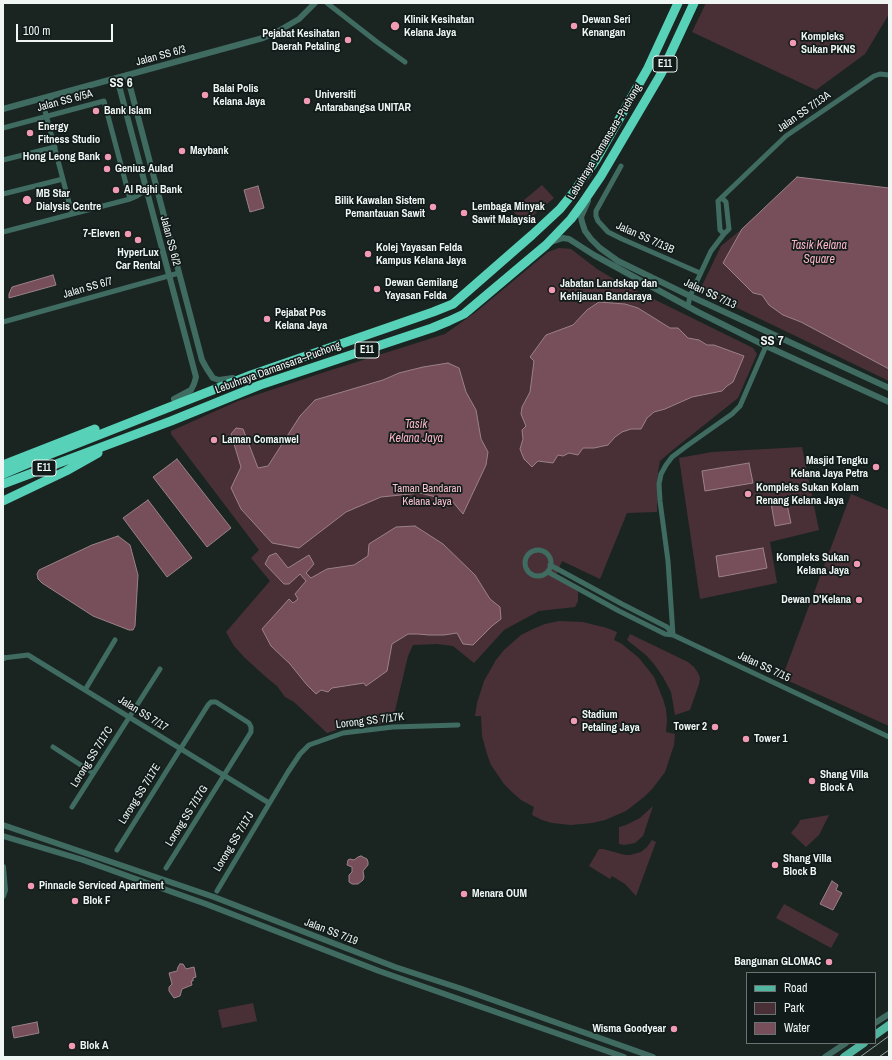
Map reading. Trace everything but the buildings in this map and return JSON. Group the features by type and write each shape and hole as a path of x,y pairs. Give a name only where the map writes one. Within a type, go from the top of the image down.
{"highway":[{"name":"Lebuhraya Damansara–Puchong","path":"3,474 251,375 453,304 560,209 573,193 596,160 648,68 678,3"},
{"name":"Lebuhraya Damansara–Puchong","path":"3,484 260,385 432,328 464,314 546,245 571,219 601,176 661,74 694,3"},
{"path":"3,465 174,399 244,374 251,375"},
{"path":"3,501 66,471 130,436"},
{"path":"3,490 86,453"}],"main road":[{"path":"876,1034 889,1025"},
{"path":"844,1057 863,1044"}],"street":[{"name":"Jalan SS 6/3","path":"3,109 256,40 274,33 299,19 315,3"},
{"path":"327,3 405,62"},
{"name":"Jalan SS 7/13A","path":"722,198 786,136 874,76 880,74 889,76"},
{"name":"Jalan SS 6/2","path":"127,75 202,360 206,369 214,378 219,380 233,378"},
{"name":"Jalan SS 6/2","path":"117,78 196,377 191,390 174,399"},
{"path":"53,96 46,102 44,107 72,214"},
{"name":"Jalan SS 6/5A","path":"3,128 104,101 130,199"},
{"path":"3,160 54,147"},
{"name":"Jalan SS 7/13B","path":"621,166 596,211 598,221 608,232 700,273"},
{"name":"Jalan SS 7/13","path":"601,176 581,217 583,227 587,235 600,248 618,261 690,296 889,388"},
{"path":"3,194 63,179"},
{"path":"3,232 130,199 146,190"},
{"path":"688,306 690,296 711,251 729,229 726,202 722,198 718,201 720,230 724,234"},
{"name":"Jalan SS 7/13","path":"546,245 563,238 569,239 594,255 766,346 889,402"},
{"name":"Jalan SS 6/7","path":"3,322 179,273"},
{"path":"673,635 668,561 660,501 659,484 661,474 672,457 732,414 740,406 766,346"},
{"path":"540,551 547,555 550,559 548,572 541,576 530,574 526,567 526,559 528,555 532,552 540,551"},
{"path":"550,565 667,627 673,635"},
{"name":"Jalan SS 7/15","path":"548,572 618,611 665,634 673,635 889,736"},
{"path":"618,611 622,604"},
{"path":"85,690 115,640"},
{"name":"Jalan SS 7/17","path":"3,658 28,655 269,803"},
{"name":"Lorong SS 7/17C","path":"72,807 160,669"},
{"name":"Lorong SS 7/17G","path":"166,868 251,732 249,723 216,702 211,702 208,705"},
{"name":"Lorong SS 7/17E","path":"117,850 208,705"},
{"name":"Lorong SS 7/17K","path":"269,803 300,754 309,745 343,733 393,727 458,725"},
{"path":"53,747 93,773"},
{"name":"Lorong SS 7/17J","path":"217,891 269,803"},
{"name":"Jalan SS 7/19","path":"3,825 214,897 395,967 653,1057"},
{"name":"Jalan SS 7/19","path":"3,836 83,860 206,904 379,971 624,1057"},
{"path":"3,867 5,890 3,896"},
{"path":"876,1022 889,1014"},
{"path":"825,1057 844,1044"}],"green space":[{"name":"Kompleks Sukan PKNS","path":"706,3 889,3 889,14 865,54 816,90 692,32"},
{"name":"Tasik Kelana Square","path":"797,177 889,188 889,381 700,290 721,246 742,229"},
{"path":"542,185 554,198 524,223 512,210"},
{"name":"Taman Bandaran Kelana Jaya","path":"559,248 571,249 597,269 617,281 753,348 757,354 738,398 660,461 658,472 657,512 627,513 600,579 562,561 555,578 574,586 578,592 578,601 575,607 539,611 504,630 474,663 453,646 437,644 413,645 408,656 392,723 342,728 327,733 294,702 285,697 277,686 245,658 234,646 226,632 270,581 251,558 259,550 171,434 171,431 238,401 445,334 476,312 548,252"},
{"name":"Kompleks Sukan Kolam Renang Kelana Jaya","path":"802,447 819,530 770,542 777,583 700,599 679,458 712,452"},
{"name":"Kompleks Sukan Kelana Jaya","path":"851,494 889,510 889,726 782,678"},
{"name":"Stadium Petaling Jaya","path":"559,621 583,622 617,632 614,640 622,644 639,658 654,677 666,709 666,732 675,734 674,745 665,772 653,788 626,811 605,820 592,823 571,825 552,823 532,815 534,807 521,800 513,793 504,784 491,765 482,736 481,716 475,716 477,703 484,681 496,660 504,650 521,635 545,624"},
{"path":"630,634 688,662 694,667 700,678 690,710 675,715 671,692 663,677 646,655 627,640"},
{"path":"653,806 643,836 635,843 624,845 619,844 619,827 640,818"},
{"path":"829,815 819,835 806,847 791,833 800,820"},
{"path":"652,840 656,842 636,896 625,884 612,876 610,879 589,866 599,849 630,855 641,852"},
{"path":"784,904 839,934 831,948 776,918"},
{"path":"253,1003 257,1021 222,1028 218,1010"}],"water":[{"name":"Tasik Kelana Square","path":"797,177 889,188 889,369 801,322 783,315 769,305 762,295 753,293 723,263 742,229"},
{"path":"258,186 264,208 250,212 244,190"},
{"path":"53,275 56,285 9,298 12,287"},
{"path":"599,302 625,304 638,308 670,328 678,328 688,338 699,340 707,345 714,345 744,356 733,382 722,391 692,397 665,409 654,412 647,418 641,429 631,429 622,432 608,445 594,448 583,448 578,455 569,453 563,456 558,455 553,463 538,461 532,467 524,459 520,449 523,439 522,430 526,426 521,414 522,407 530,392 534,361 530,357 546,335 573,325 587,310"},
{"name":"Tasik Kelana Jaya","path":"448,363 459,368 466,392 476,410 481,439 488,452 486,465 463,514 452,501 420,493 381,497 346,512 299,548 272,543 241,509 231,488 241,467 231,434 236,428 243,429 258,468 268,466 300,416 315,400 383,380 399,373"},
{"path":"177,459 231,528 207,547 153,477"},
{"path":"749,463 753,483 705,491 702,471"},
{"path":"148,500 192,558 167,577 123,518"},
{"path":"786,500 791,523 775,526 771,503"},
{"path":"415,526 443,544 475,575 490,599 500,607 501,619 473,645 463,644 457,633 444,635 408,634 392,644 387,671 366,686 364,683 332,688 328,692 321,690 316,694 290,664 271,646 262,629 289,599 293,603 298,599 295,594 306,581 300,574 289,584 284,584 265,564 269,556 276,553 288,568 309,555 314,564 306,573 311,578 327,569 354,565 368,556 369,544 396,527"},
{"path":"118,536 130,545 138,575 135,626 133,630 129,630 93,616 42,583 38,579 37,574 39,570 92,545"},
{"path":"763,548 767,568 719,577 716,556"},
{"path":"361,856 367,859 368,865 363,871 363,880 358,884 352,884 349,882 349,875 352,872 352,867 347,865 348,860 354,860"},
{"path":"832,881 838,885 836,890 842,893 833,910 820,904"},
{"path":"180,964 183,964 186,969 194,967 196,977 193,978 193,981 191,981 192,985 182,989 180,996 174,998 169,991 169,987 172,984 169,973 177,971"},
{"path":"37,1022 39,1033 14,1038 12,1027"}],"tram line":[{"path":"860,1057 889,1036"},
{"path":"879,1057 889,1050"}],"place":[{"name":"Klinik Kesihatan Kelana Jaya","path":"395,26"},
{"name":"Dewan Seri Kenangan","path":"574,26"},
{"name":"Pejabat Kesihatan Daerah Petaling","path":"348,40"},
{"name":"Kompleks Sukan PKNS","path":"793,43"},
{"name":"Balai Polis Kelana Jaya","path":"205,95"},
{"name":"Universiti Antarabangsa UNITAR","path":"307,101"},
{"name":"Bank Islam","path":"96,111"},
{"name":"Energy Fitness Studio","path":"30,133"},
{"name":"Maybank","path":"182,151"},
{"name":"Hong Leong Bank","path":"108,157"},
{"name":"Genius Aulad","path":"107,169"},
{"name":"Al Rajhi Bank","path":"116,190"},
{"name":"MB Star Dialysis Centre","path":"27,200"},
{"name":"Bilik Kawalan Sistem Pemantauan Sawit","path":"433,207"},
{"name":"Lembaga Minyak Sawit Malaysia","path":"464,213"},
{"name":"7-Eleven","path":"128,234"},
{"name":"HyperLux Car Rental","path":"138,240"},
{"name":"Kolej Yayasan Felda Kampus Kelana Jaya","path":"368,254"},
{"name":"Dewan Gemilang Yayasan Felda","path":"377,289"},
{"name":"Jabatan Landskap dan Kehijauan Bandaraya","path":"552,290"},
{"name":"Pejabat Pos Kelana Jaya","path":"267,319"},
{"name":"Laman Comanwel","path":"214,440"},
{"name":"Masjid Tengku Kelana Jaya Petra","path":"876,467"},
{"name":"Kompleks Sukan Kolam Renang Kelana Jaya","path":"748,494"},
{"name":"Kompleks Sukan Kelana Jaya","path":"857,564"},
{"name":"Dewan D'Kelana","path":"859,600"},
{"name":"Stadium Petaling Jaya","path":"574,721"},
{"name":"Tower 2","path":"715,727"},
{"name":"Tower 1","path":"746,739"},
{"name":"Shang Villa Block A","path":"812,781"},
{"name":"Shang Villa Block B","path":"775,865"},
{"name":"Pinnacle Serviced Apartment","path":"31,886"},
{"name":"Menara OUM","path":"464,894"},
{"name":"Blok F","path":"75,901"},
{"name":"Bangunan GLOMAC","path":"829,962"},
{"name":"Wisma Goodyear","path":"674,1029"},
{"name":"Blok A","path":"72,1046"}],"district":[{"name":"SS 6","path":"121,84"},
{"name":"SS 7","path":"772,342"}]}
